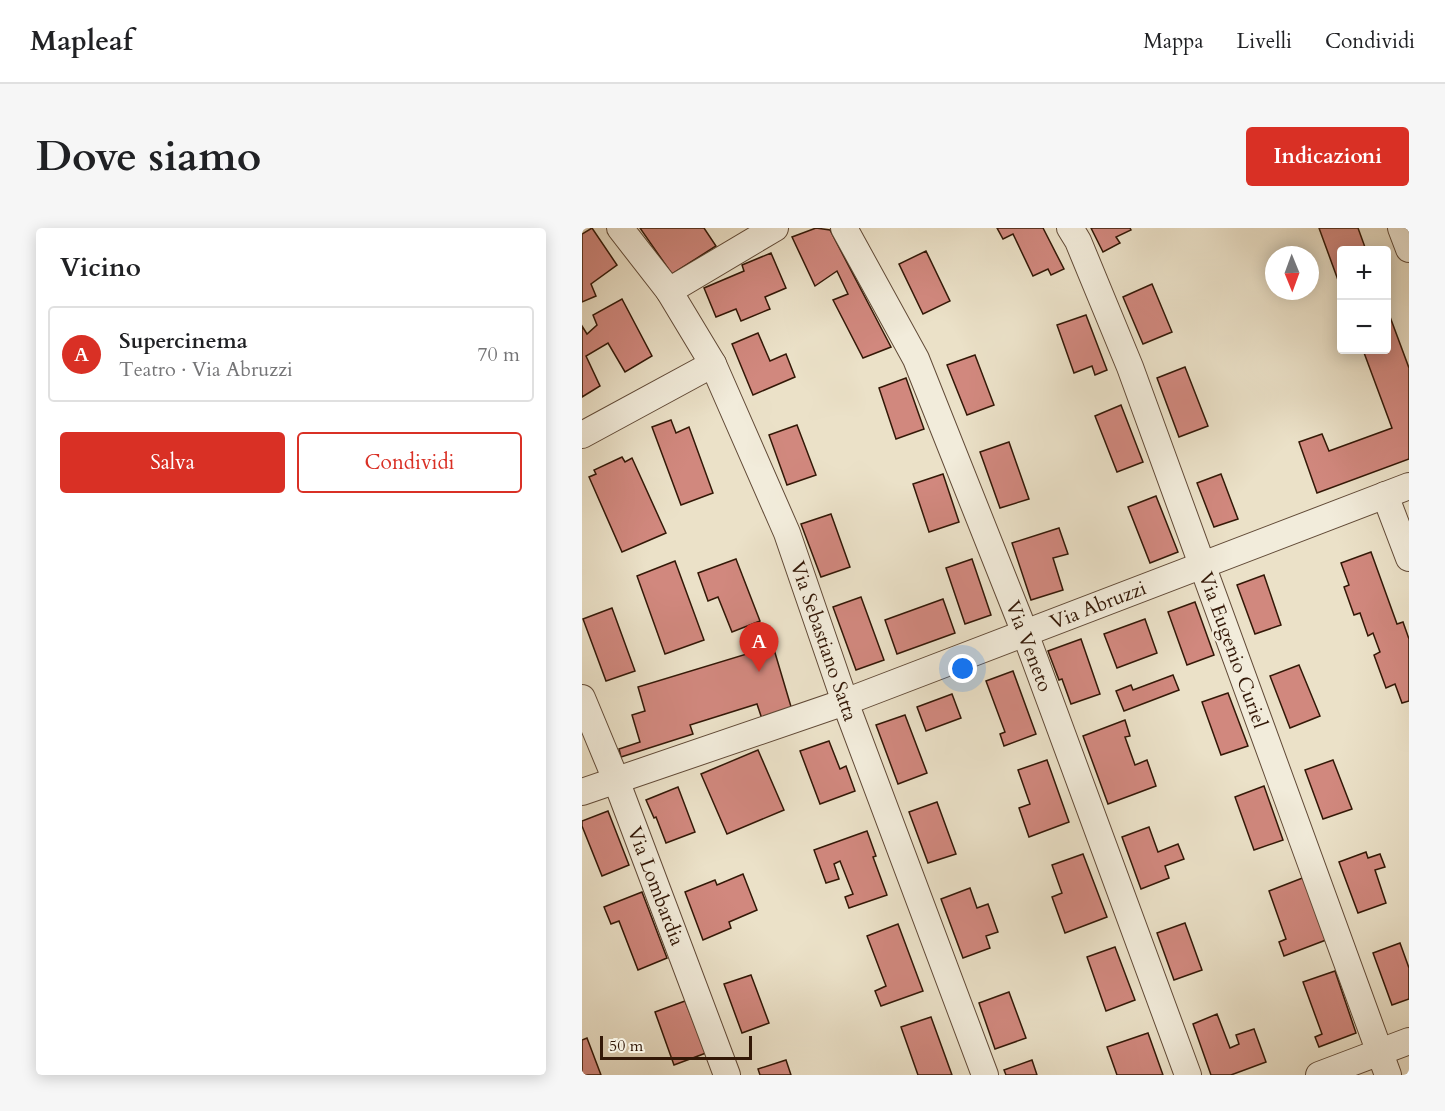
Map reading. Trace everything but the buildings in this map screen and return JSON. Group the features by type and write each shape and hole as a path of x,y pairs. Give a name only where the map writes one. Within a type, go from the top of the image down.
{"street":[{"name":"Via Sebastiano Satta","path":"620,228 669,291 713,364 787,533 845,702 986,1075"},
{"path":"669,291 775,228"},
{"name":"Via Veneto","path":"844,228 916,359 1025,633 1188,1075"},
{"name":"Via Eugenio Curiel","path":"1070,228 1078,241 1130,367 1383,1064"},
{"path":"1401,228 1409,249"},
{"path":"582,435 713,364"},
{"name":"Via Abruzzi","path":"582,792 845,702 1409,486"},
{"path":"1385,495 1409,558"},
{"name":"Via Lombardia","path":"582,698 616,780 727,1075"},
{"path":"1319,1075 1383,1064 1409,1041"}],"place":[{"name":"Supercinema","path":"759,672"}]}
